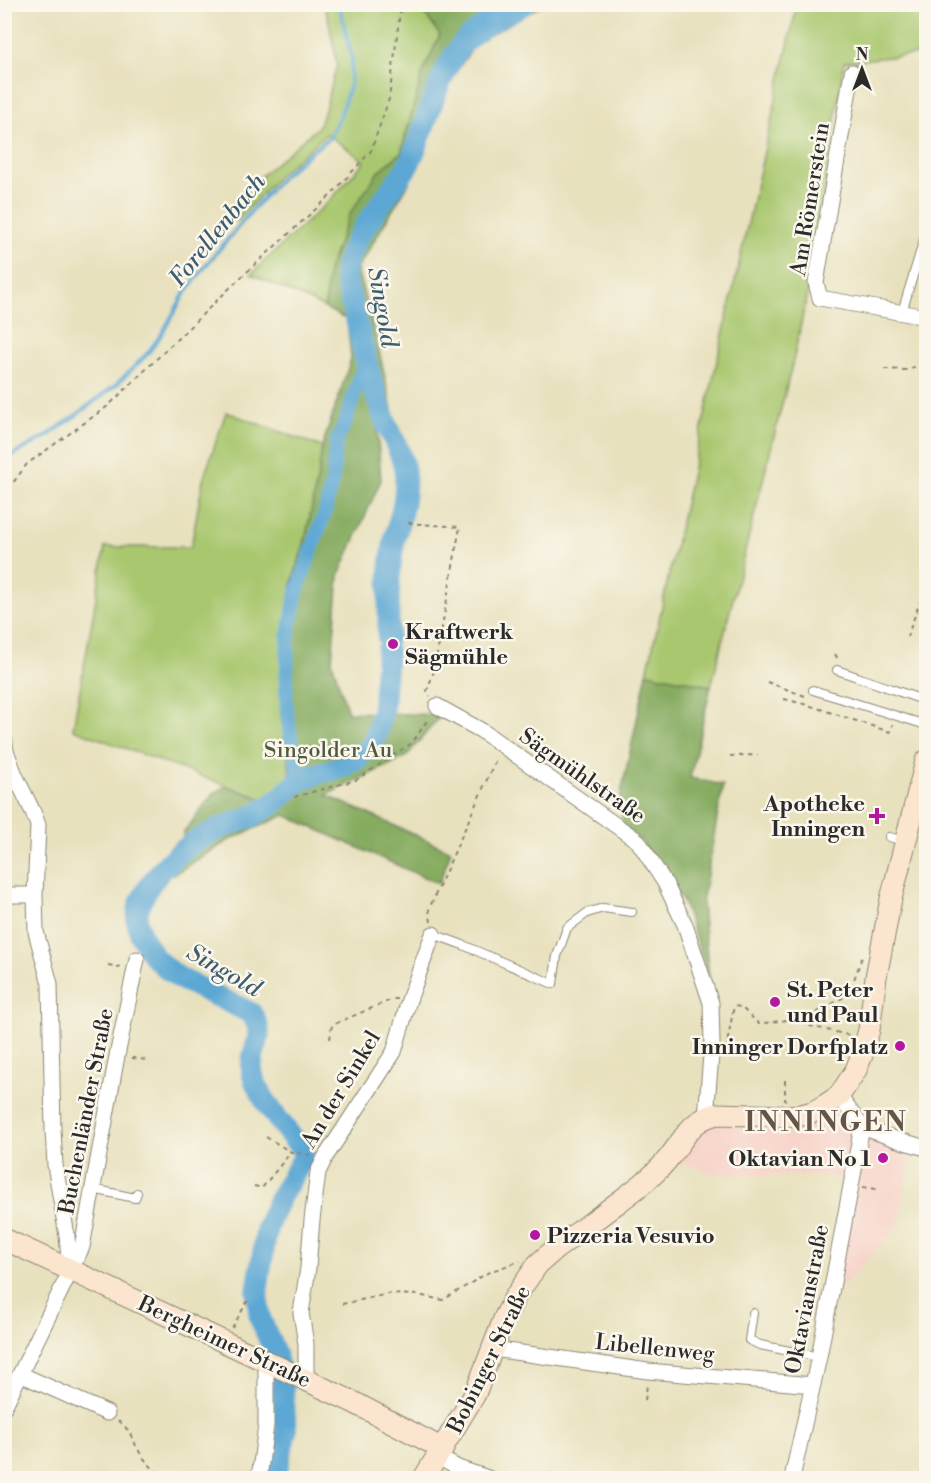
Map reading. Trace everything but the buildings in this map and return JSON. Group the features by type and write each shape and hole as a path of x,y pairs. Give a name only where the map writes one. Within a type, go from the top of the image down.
{"main road":[{"path":"706,1116 727,1113 801,1115 822,1107 839,1096 856,1071 866,1043 876,977 891,928 898,839 926,764"},
{"name":"Bobinger Straße","path":"424,1479 475,1394 504,1319 515,1297 538,1264 654,1175 692,1126 706,1116"},
{"name":"Bergheimer Straße","path":"4,1239 355,1402 440,1453"}],"street":[{"name":"Am Römerstein","path":"852,72 816,283 820,298 927,317"},
{"name":"Sägmühlstraße","path":"436,706 482,731 638,841 665,883 685,925 711,1003 712,1043 706,1116"},
{"path":"4,738 15,775 38,825 36,932 50,984 53,1142 70,1269"},
{"path":"4,895 35,895"},
{"name":"An der Sinkel","path":"257,1479 266,1425 283,1368 306,1344 301,1313 318,1172 326,1156 394,1052 409,1000 433,934"},
{"name":"Buchenländer Straße","path":"4,1407 13,1381 82,1247 132,964"},
{"path":"839,1096 862,1127 927,1148"},
{"name":"Oktavianstraße","path":"792,1479 819,1357 862,1127"},
{"name":"Libellenweg","path":"493,1349 648,1371 813,1385"},
{"path":"13,1381 107,1413"},
{"path":"440,1453 458,1468 488,1479"}],"lane":[{"path":"902,312 927,233"},
{"path":"837,670 927,701"},
{"path":"812,694 927,725"},
{"path":"433,934 553,984 557,956 567,928 587,913 603,908 632,912"},
{"path":"93,1189 135,1198 137,1194"},
{"path":"753,1313 749,1340 760,1345 819,1357"}],"path":[{"path":"4,497 27,464 108,406 237,281 330,196 371,151 388,99 401,4"},
{"path":"884,369 907,370 921,364"},
{"path":"294,796 356,780 412,743 436,706 427,691 434,671 460,527 408,523"},
{"path":"907,637 920,602"},
{"path":"766,682 812,694"},
{"path":"784,699 890,732 896,716"},
{"path":"433,934 429,909 498,754"},
{"path":"730,756 758,755"},
{"path":"726,1054 734,1006 741,1007 759,1024 787,1020 802,1021 849,994 863,952"},
{"path":"108,965 132,964"},
{"path":"330,1039 332,1025 393,999 409,1000"},
{"path":"802,1021 806,1025 852,1036"},
{"path":"117,1056 147,1060"},
{"path":"785,1080 785,1098"},
{"path":"266,1137 291,1152 310,1155"},
{"path":"255,1186 262,1188 291,1152"},
{"path":"342,1304 388,1294 418,1295 443,1300 489,1272 520,1261 538,1264"},
{"path":"230,1332 250,1297"},
{"path":"107,1413 127,1429 148,1464 165,1479"}],"shaded area":[{"path":"839,1096 862,1127 911,1143 899,1224 843,1287 832,1286 853,1177 712,1174 670,1157 694,1124 785,1116"}],"green space":[{"path":"323,5 419,5 440,35 423,72 401,153 378,172 328,271 325,308 251,274 332,198 364,162 360,158 327,134 281,173 237,221 226,214 248,187 318,127 337,65 328,17"},
{"name":"Singolder Au","path":"419,5 542,5 476,43 447,85 409,183 357,269 377,342 395,422 377,428 381,480 339,575 332,662 348,712 441,715 406,757 326,795 451,851 439,884 285,815 231,839 174,874 184,832 212,795 226,786 271,802 292,784 281,714 284,639 292,583 305,541 322,447 351,359 347,320 325,308 328,271 349,215 378,172 401,153 423,72 440,35"},
{"path":"797,5 926,5 926,53 844,62 813,267 794,357 711,686 647,673"},
{"path":"226,412 322,447 305,541 292,583 284,639 281,714 292,784 271,802 73,729 105,547 191,547 203,480"},
{"path":"647,673 711,686 690,778 723,785 702,903 709,978 683,902 642,842 623,825 620,798"}],"waterway":[{"name":"Forellenbach","path":"4,457 13,455 47,436 116,385 148,353 185,293 254,208 284,175 329,138 340,116 350,84 352,58 339,4"},
{"name":"Singold","path":"388,637 391,565 404,501 405,475 400,454 380,407 368,366 346,282 347,261 370,218 409,163 442,78 460,47 482,28 524,4"},
{"path":"299,781 287,712 288,638 297,591 325,512 333,477 337,440 346,421 365,360"},
{"name":"Singold","path":"275,1478 286,1431 282,1378 275,1353 260,1318 257,1292 267,1227 280,1197 303,1159 303,1150 273,1112 254,1080 252,1062 258,1030 251,1013 181,979 167,969 154,957 141,936 137,921 138,911 149,886 180,852 220,828 253,816 274,803 299,781 343,767 357,759 372,745 383,707 387,651"}],"place":[{"name":"Kraftwerk Sägmühle","path":"393,644"},
{"name":"Apotheke Inningen","path":"877,816"},
{"name":"St. Peter und Paul","path":"775,1002"},
{"name":"Inninger Dorfplatz","path":"900,1046"},
{"name":"Oktavian No 1","path":"883,1158"},
{"name":"Pizzeria Vesuvio","path":"535,1235"}],"district":[{"name":"INNINGEN","path":"826,1121"}]}
